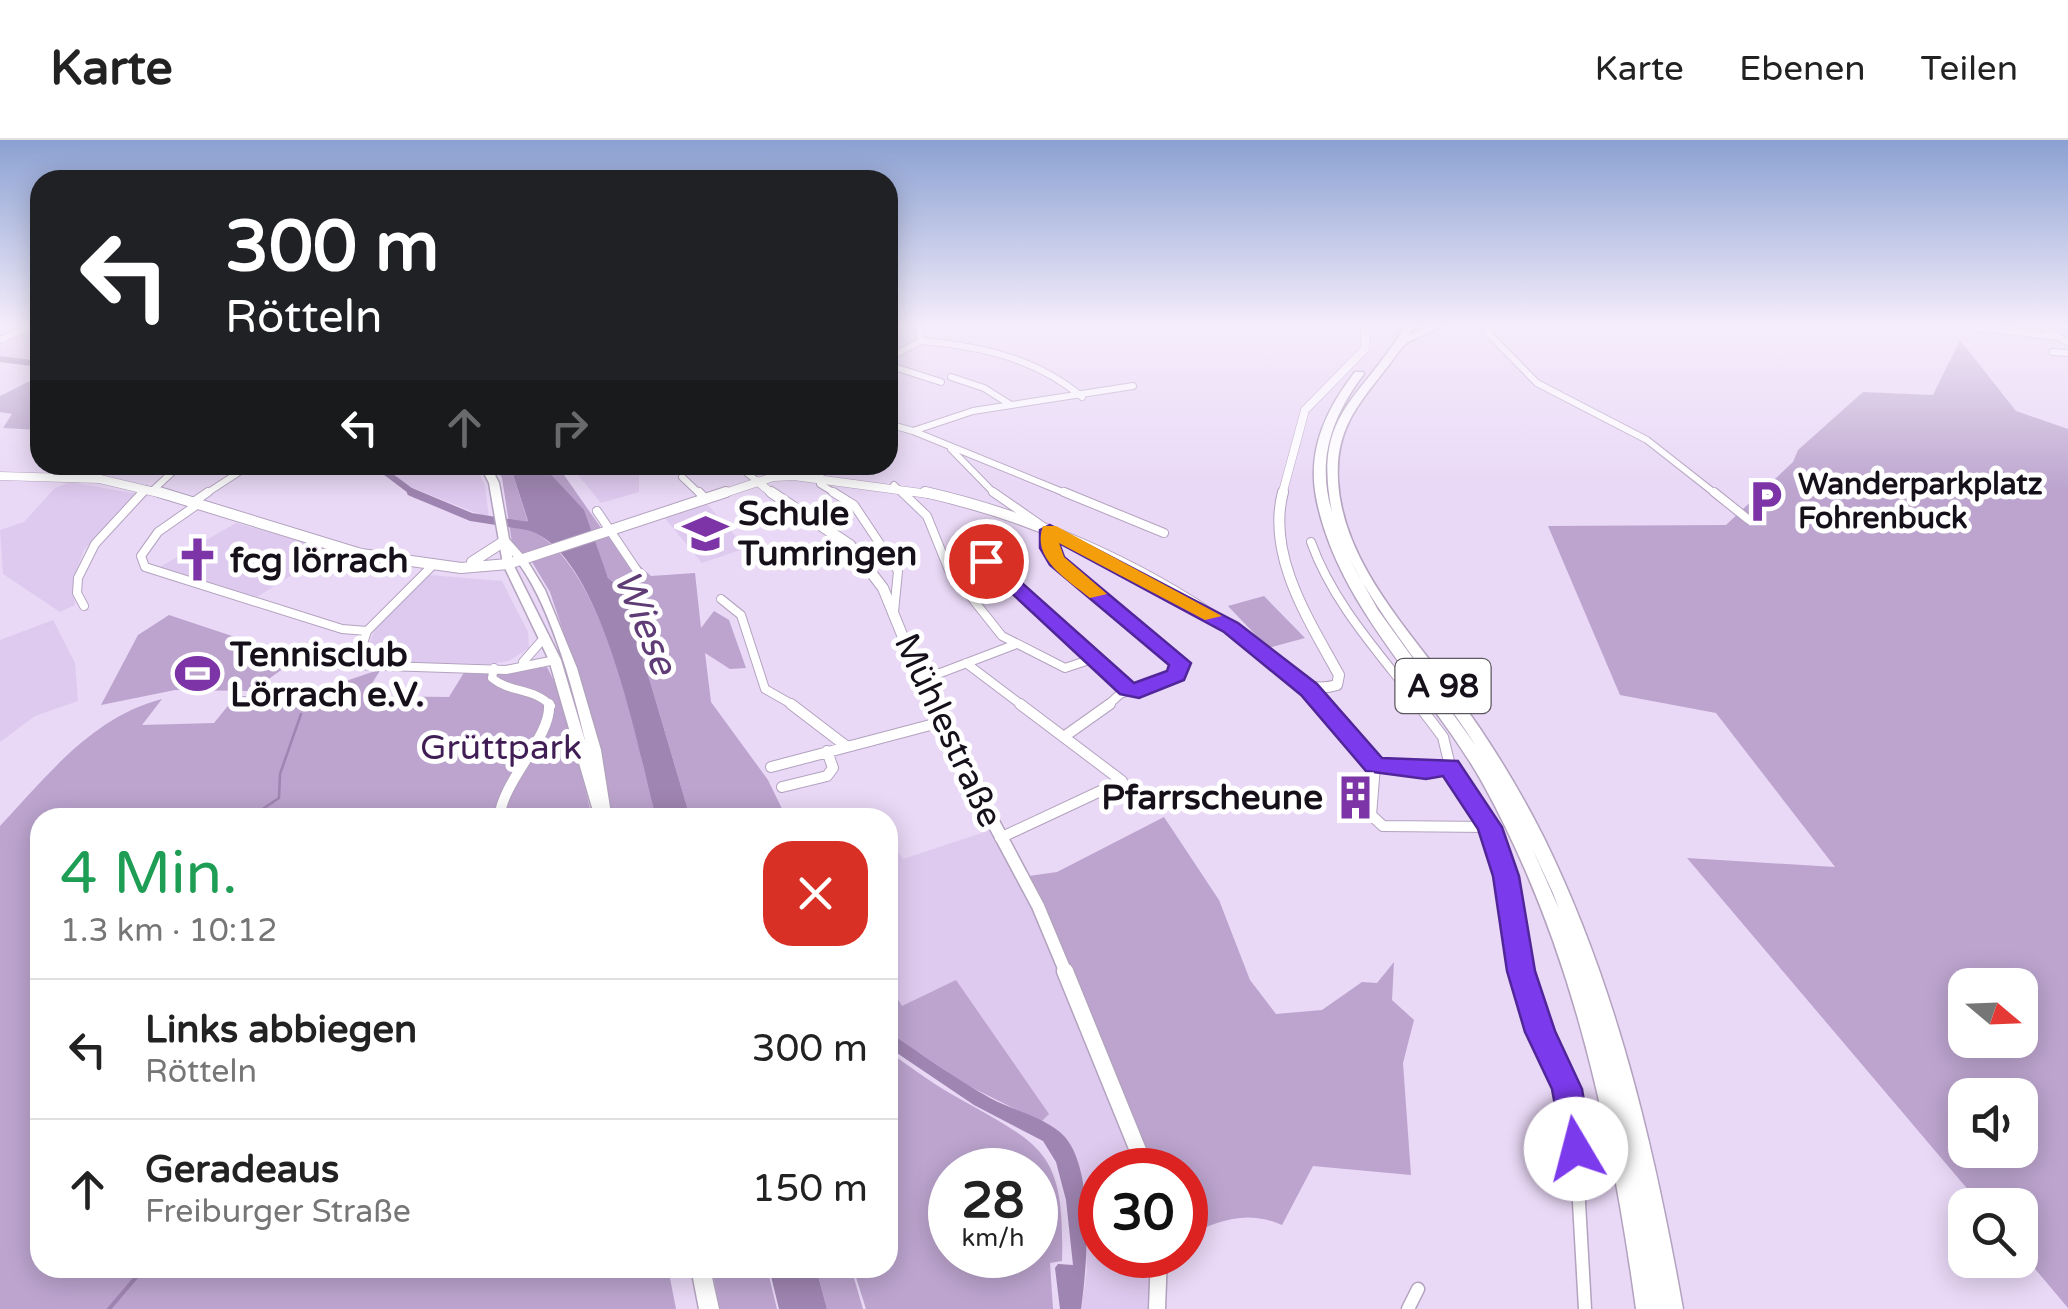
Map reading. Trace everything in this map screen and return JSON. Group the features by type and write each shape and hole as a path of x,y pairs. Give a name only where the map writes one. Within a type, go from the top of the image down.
{"highway":[{"name":"A 98","path":"1353,381 1327,425 1319,470 1341,541 1376,613 1461,733 1526,835 1584,947 1616,1044 1639,1134 1671,1309"},
{"name":"A 98","path":"1341,541 1332,486 1338,430 1367,381"},
{"name":"A 98","path":"1526,835 1600,1050 1620,1134 1648,1309"}],"main road":[{"path":"489,475 512,564 558,656"},
{"path":"512,564 558,656 600,808"},
{"path":"703,1278 709,1309"}],"street":[{"path":"963,381 984,388 1012,406"},
{"path":"1057,381 1082,397"},
{"path":"1309,690 1331,689 1340,680 1302,613 1288,572 1280,526 1284,477 1305,410 1333,381"},
{"path":"1536,381 1647,440 1749,520"},
{"path":"913,431 973,411 1133,386"},
{"path":"898,427 1164,533"},
{"path":"951,449 998,497 1046,528 1218,619 1309,690 1375,766 1426,771 1449,767"},
{"path":"81,602 78,574 90,551 167,475"},
{"path":"236,475 169,521 141,556 145,566 342,629 367,631"},
{"path":"749,475 757,482"},
{"path":"0,479 92,478 398,559 436,564 512,564 781,476 894,486 988,505 1046,528"},
{"path":"682,477 706,499"},
{"path":"820,479 854,505 898,571 894,612"},
{"name":"Mühlestraße","path":"757,482 852,549 880,582 938,724 1038,906 1137,1148"},
{"path":"894,486 932,523 949,570 1014,645 1066,668 1092,658"},
{"path":"597,511 642,578"},
{"path":"949,570 990,562 1128,689 1139,690 1176,675 1180,663 1057,560 1049,548 1046,528"},
{"path":"477,565 501,533"},
{"path":"852,549 875,540"},
{"path":"1311,542 1321,570 1345,607 1443,737 1449,767 1490,827 1506,876 1521,971 1570,1104 1585,1309"},
{"path":"436,564 367,631 356,665 528,668 558,656"},
{"path":"721,598 741,615 761,684 812,716 825,732 846,746"},
{"path":"523,662 546,637"},
{"path":"922,680 1014,645"},
{"path":"494,668 558,656"},
{"path":"966,664 1122,782 1000,838"},
{"path":"494,668 492,678 499,686 536,693 551,706 547,720 501,799 500,808"},
{"path":"1065,736 1128,689"},
{"path":"771,767 938,724"},
{"path":"782,787 827,776 833,768 827,751"},
{"path":"1375,766 1370,816 1383,826 1431,822 1490,827"},
{"path":"1157,1309 1159,1278"},
{"path":"1408,1309 1418,1288"}],"shaded area":[{"path":"395,475 480,475 489,518 408,486"},
{"path":"513,475 551,475 584,510 608,578 623,590 687,808 654,808 627,701 595,610 575,572 551,544 524,529 523,523 528,521"},
{"path":"578,475 639,475 639,492 601,503"},
{"path":"71,482 137,494 84,550 73,579 75,605 60,612 3,574 0,530 24,522 55,488"},
{"name":"Schule Tumringen","path":"707,504 746,548 702,563 664,517"},
{"path":"236,523 332,550 257,597 158,568"},
{"path":"430,575 502,581 528,632 529,648 509,661 491,664 362,659 377,625"},
{"path":"53,620 75,663 78,701 35,716 0,742 0,640"},
{"path":"994,829 1015,865 1137,1148 1078,1148 1078,1171 1067,1140 1041,1122 1048,1115 902,1006 898,999 898,852 903,859"},
{"path":"898,1038 977,1090 1040,1119 1065,1137 1078,1163 1078,1278 1084,1278 1081,1309 1060,1309 1058,1264 1073,1265 1058,1148 1047,1148 1043,1141 974,1105 898,1054"},
{"path":"771,1278 819,1278 827,1309 779,1309"},
{"path":"1086,1278 1158,1278 1157,1309 1081,1309"}],"green space":[{"path":"30,381 30,429 3,428 12,414 0,412 0,396"},
{"path":"1940,381 1992,381 2016,411 2068,429 2068,1308 2038,1272 2038,1188 1967,1188 1950,1168 2038,1168 2038,1078 1948,1078 1948,1166 1687,858 1835,867 1716,713 1620,695 1548,526 1726,525 1793,462 1798,450 1863,392 1933,395"},
{"path":"500,475 513,475 528,522 524,528 551,544 575,573 596,611 628,701 656,808 611,808 575,667 550,592 532,562 512,543"},
{"path":"551,475 564,475 606,535 651,576 695,573 701,628 714,611 729,620 746,668 730,669 705,653 711,702 768,780 782,808 687,808 623,590 608,578 580,508"},
{"path":"1264,596 1305,638 1268,648 1228,606"},
{"name":"Tennisclub Lörrach e.V.","path":"169,615 298,658 252,691 175,690 101,705 138,635"},
{"name":"Grüttpark","path":"547,667 564,701 590,808 30,808 30,1278 670,1278 676,1309 0,1309 0,826 92,734 114,719 162,699 142,725 214,723 236,696 299,697 381,669 364,696 449,697 465,671 503,673"},
{"path":"1164,817 1219,900 1250,980 1276,1014 1322,1010 1362,982 1377,983 1394,962 1392,1000 1414,1020 1403,1063 1411,1175 1313,1166 1282,1225 1244,1217 1208,1227 1208,1148 1146,1148 1109,1079 1022,877 1057,872"},
{"path":"956,980 1049,1114 1041,1122 961,1082 898,1038 898,999 902,1006"},
{"path":"898,1058 1035,1148 928,1148 928,1278 1051,1278 1053,1309 866,1309 856,1278 898,1278"},
{"path":"1058,1192 1062,1224 1062,1261 1058,1262"},
{"path":"714,1278 769,1278 777,1309 720,1309"},
{"path":"819,1278 854,1278 863,1309 827,1309"}],"waterway":[{"path":"389,475 413,493"},
{"path":"413,493 471,517 534,527"},
{"path":"264,808 279,798 280,774 301,714"},
{"path":"109,1309 135,1278"}],"slow traffic":[{"path":"1097,594 1057,560 1049,548 1050,530 1212,616"}],"place":[{"name":"Wanderparkplatz Fohrenbuck","path":"1765,501"},
{"name":"Schule Tumringen","path":"705,533"},
{"name":"fcg lörrach","path":"197,560"},
{"name":"Tennisclub Lörrach e.V.","path":"197,674"},
{"name":"Pfarrscheune","path":"1356,797"}],"route":[{"path":"986,561 1128,689 1139,690 1176,675 1181,670 1180,663 1057,560 1049,548 1050,530 1231,627 1309,690 1375,766 1426,771 1449,767 1490,827 1506,876 1521,971 1540,1032 1567,1089 1576,1149"}],"water label":[{"name":"Wiese","path":"646,622"}]}
